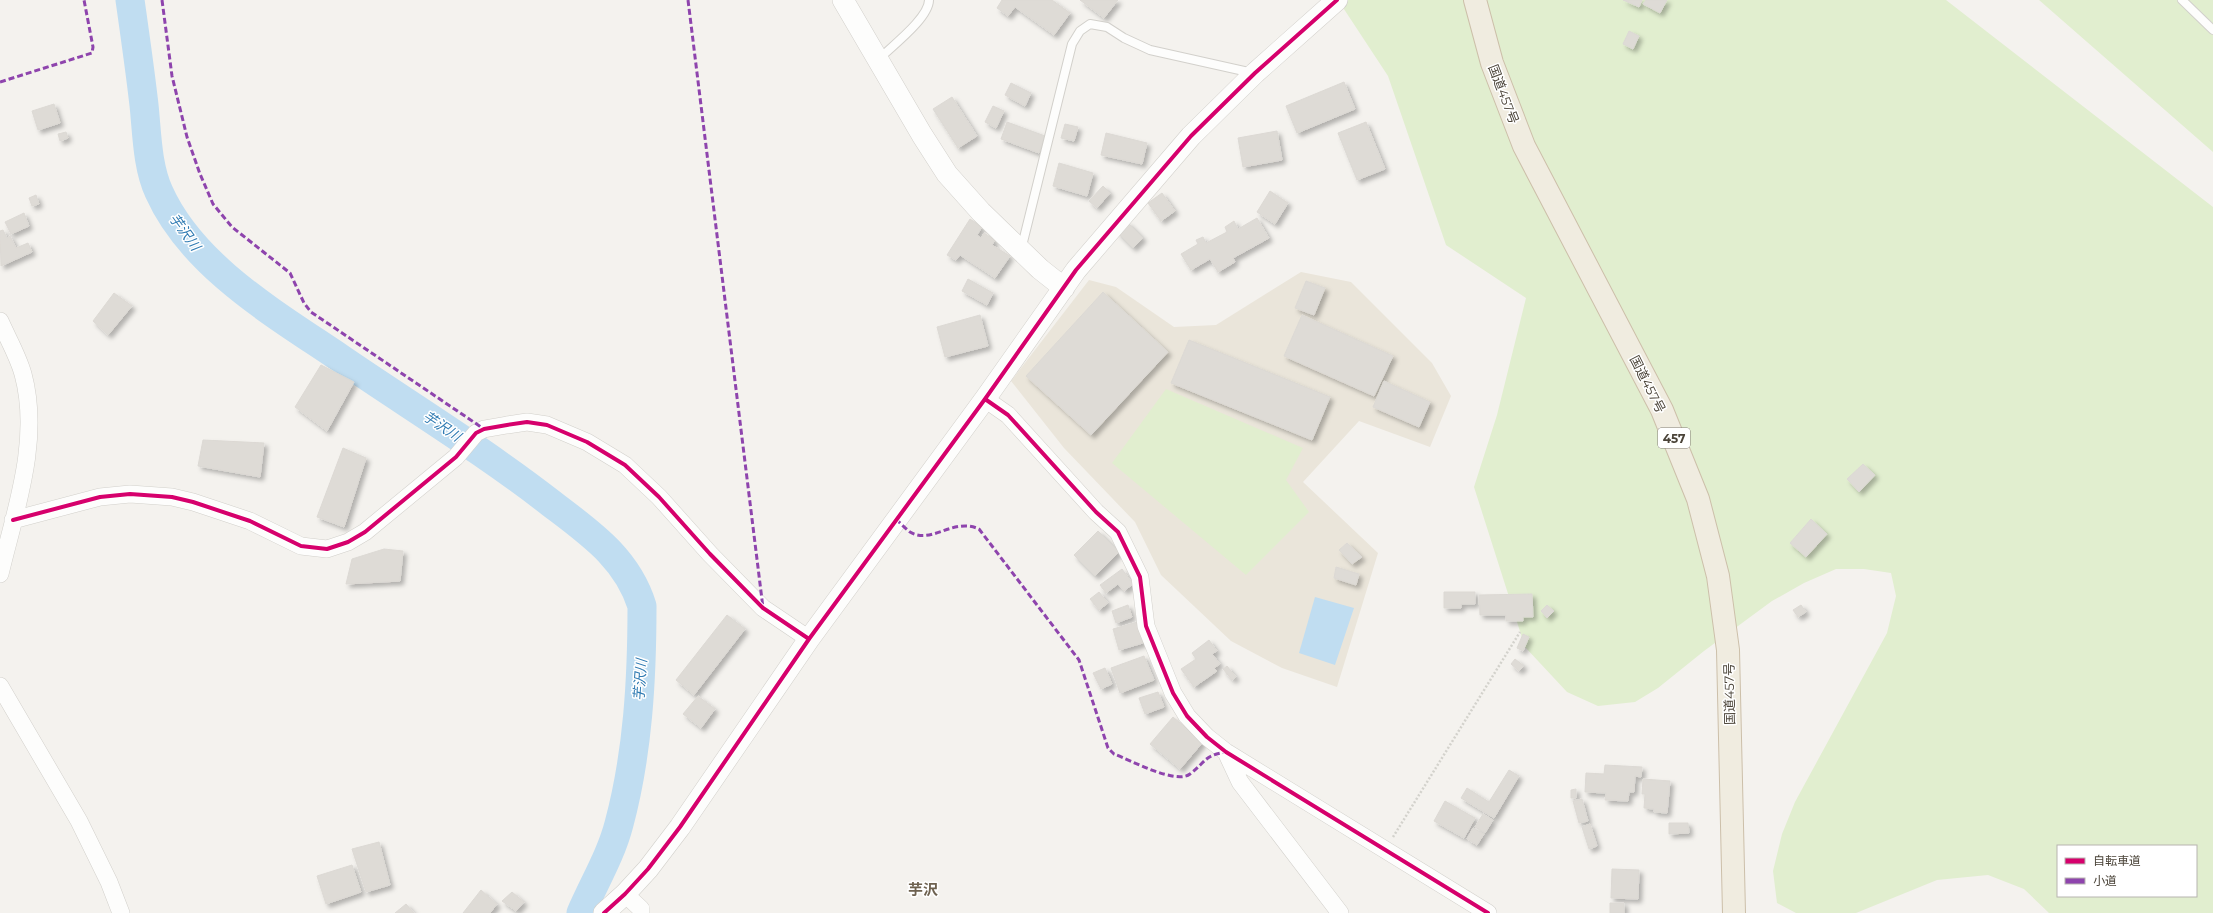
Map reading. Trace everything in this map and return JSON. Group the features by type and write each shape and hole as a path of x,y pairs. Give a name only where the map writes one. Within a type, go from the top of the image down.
{"highway":[{"name":"国道457号","path":"1475,0 1492,64 1524,146 1662,410 1698,499 1718,576 1728,650 1734,913"}],"street":[{"path":"843,0 877,60 947,174 981,212 1064,288"},
{"path":"604,913 625,894 680,827 809,638 985,399 1076,270 1191,136 1255,73 1336,0"},
{"path":"0,321 22,373 29,416 25,465 0,574"},
{"path":"985,399 1008,415 1096,512 1118,532 1140,577 1146,626 1174,693 1187,716 1207,737 1226,752 1488,913"},
{"path":"13,520 100,497 130,494 172,497 193,502 250,521 301,546 327,549 348,542 365,532 456,457 476,433 484,429 527,422 547,425 587,442 624,465 659,497 710,554 763,608 809,638"},
{"path":"0,686 79,821 110,882 121,913"},
{"path":"1226,752 1240,782 1340,913"},
{"path":"625,894 641,910 641,913"}],"lane":[{"path":"877,60 922,18 929,5 929,0"},
{"path":"2182,0 2213,30"},
{"path":"1021,250 1072,44 1080,31 1090,24 1107,27 1124,38 1150,50 1255,73"}],"path":[{"path":"1384,850 1520,632"}],"shaded area":[{"path":"1301,272 1351,282 1432,363 1451,396 1430,447 1359,421 1303,482 1378,553 1337,687 1282,668 1231,641 1161,575 1135,522 1064,448 1011,381 1089,280 1116,287 1174,327 1216,325"}],"green space":[{"path":"1338,0 1946,0 2213,207 2213,913 2049,913 2024,889 1988,875 1937,880 1856,913 1796,913 1777,903 1773,871 1782,834 1795,802 1887,633 1896,596 1891,573 1864,569 1836,569 1804,583 1772,601 1704,651 1658,688 1635,702 1598,706 1567,692 1525,647 1474,487 1497,415 1526,298 1446,245 1388,76"},
{"path":"2039,0 2213,0 2213,152"},
{"path":"1166,389 1303,448 1286,480 1309,512 1246,575 1112,463"}],"water":[{"path":"1315,597 1354,608 1335,665 1299,653"}],"building":[{"path":"1002,0 1052,0 1070,13 1054,35 1015,7 1008,16 997,8"},
{"path":"1080,0 1118,0 1104,18"},
{"path":"1623,0 1642,0 1639,7"},
{"path":"1646,0 1667,0 1660,13 1643,4"},
{"path":"1629,31 1639,36 1633,49 1623,44"},
{"path":"1344,82 1355,109 1297,133 1286,106"},
{"path":"1011,83 1031,93 1025,106 1005,95"},
{"path":"952,97 977,136 958,148 933,109"},
{"path":"54,104 60,123 38,130 32,111"},
{"path":"993,106 1004,111 996,128 985,122"},
{"path":"1007,122 1045,136 1039,153 1001,139"},
{"path":"1366,122 1385,169 1357,180 1338,133"},
{"path":"1065,124 1078,127 1074,141 1061,138"},
{"path":"1277,131 1282,160 1243,167 1238,138"},
{"path":"66,132 68,138 60,141 58,134"},
{"path":"1106,133 1147,143 1142,164 1101,155"},
{"path":"1059,163 1093,173 1087,196 1053,186"},
{"path":"1103,186 1110,193 1097,208 1089,201"},
{"path":"1270,191 1288,203 1275,224 1257,212"},
{"path":"1162,193 1175,211 1161,221 1148,203"},
{"path":"36,195 39,204 32,206 29,198"},
{"path":"24,213 29,226 11,234 5,222"},
{"path":"1257,218 1269,238 1233,258 1235,262 1218,272 1210,259 1191,270 1181,254 1198,244 1196,240 1203,237 1206,243 1227,232 1225,227 1234,221 1238,229"},
{"path":"970,219 982,227 977,235 981,238 984,233 995,240 992,245 1010,256 995,278 960,255 956,260 947,255"},
{"path":"1127,222 1143,238 1133,248 1117,232"},
{"path":"3,230 7,238 10,236 16,248 28,243 32,252 1,266 0,231"},
{"path":"968,279 993,293 987,305 962,291"},
{"path":"1306,281 1325,288 1314,315 1295,308"},
{"path":"1103,292 1168,352 1091,435 1026,376"},
{"path":"114,293 132,306 108,335 93,321"},
{"path":"980,315 988,346 945,357 937,327"},
{"path":"1302,315 1393,356 1374,396 1284,356"},
{"path":"1189,340 1330,397 1312,440 1171,383"},
{"path":"321,365 354,382 327,431 295,407"},
{"path":"1384,381 1430,402 1419,427 1373,407"},
{"path":"203,440 264,443 260,477 198,466"},
{"path":"343,448 366,458 344,527 317,517"},
{"path":"1863,464 1875,475 1859,492 1847,479"},
{"path":"1811,519 1827,534 1806,557 1790,543"},
{"path":"1098,531 1119,552 1095,576 1074,555"},
{"path":"1347,543 1362,557 1352,564 1339,550"},
{"path":"384,549 403,551 400,581 346,584 352,559"},
{"path":"1336,567 1359,574 1356,585 1334,578"},
{"path":"1122,569 1133,584 1124,591 1118,584 1106,593 1100,585"},
{"path":"1099,592 1108,603 1099,610 1090,599"},
{"path":"1444,592 1475,592 1475,604 1461,604 1461,608 1444,608"},
{"path":"1532,594 1533,617 1523,617 1523,621 1506,621 1506,615 1480,615 1479,595"},
{"path":"1128,605 1132,617 1116,623 1112,611"},
{"path":"1547,605 1554,611 1547,618 1541,611"},
{"path":"1801,605 1806,612 1798,617 1793,610"},
{"path":"727,615 745,629 694,695 676,680"},
{"path":"1137,622 1143,643 1119,650 1113,629"},
{"path":"1523,634 1529,637 1523,651 1517,648"},
{"path":"1209,640 1217,651 1212,654 1220,664 1214,668 1217,671 1194,687 1181,669 1196,659 1192,653"},
{"path":"1144,656 1154,680 1120,693 1111,668"},
{"path":"1515,659 1524,666 1519,671 1511,664"},
{"path":"1227,666 1236,677 1232,680 1223,669"},
{"path":"1105,668 1112,684 1101,689 1093,673"},
{"path":"1158,692 1164,707 1145,714 1139,698"},
{"path":"698,696 715,709 701,728 683,714"},
{"path":"1173,717 1203,742 1180,769 1150,744"},
{"path":"1605,765 1642,767 1641,777 1635,776 1634,792 1629,792 1628,801 1605,800 1606,793 1585,792 1586,773 1604,774"},
{"path":"1509,770 1519,776 1494,818 1461,798 1467,788 1489,802"},
{"path":"1643,779 1670,781 1667,813 1654,812 1654,809 1644,808 1645,794 1642,794"},
{"path":"1576,789 1576,798 1571,798 1571,790"},
{"path":"1582,799 1588,821 1579,823 1573,801"},
{"path":"1445,801 1475,818 1464,838 1434,821"},
{"path":"1483,814 1493,820 1485,833 1475,827"},
{"path":"1669,823 1688,823 1689,833 1669,834"},
{"path":"1590,824 1597,846 1589,849 1582,827"},
{"path":"1473,828 1484,834 1477,845 1467,839"},
{"path":"379,842 390,885 366,892 352,849"},
{"path":"352,865 361,892 326,904 317,876"},
{"path":"1612,869 1639,870 1638,899 1611,898"},
{"path":"481,890 497,904 490,913 463,913"},
{"path":"512,892 524,902 516,911 502,901"},
{"path":"1610,903 1624,903 1624,913 1610,913"},
{"path":"406,904 414,913 395,913"}],"waterway":[{"name":"芋沢川","path":"130,0 152,171 159,192 174,219 192,243 214,265 263,306 473,447 526,484 580,525 617,560 635,589 642,606 641,661 638,716 631,770 616,835 607,858 581,913"}],"marked path":[{"path":"0,82 92,53 93,47 84,0"},
{"path":"162,0 172,76 187,137 200,174 213,204 232,227 290,273 304,303 311,312 484,429"},
{"path":"688,0 763,608"},
{"path":"896,519 910,532 918,535 935,534 960,526 969,526 979,529 1079,660 1108,748 1114,754 1164,774 1183,777 1190,774 1209,757 1226,752"}],"cycle path":[{"path":"604,913 625,894 648,869 680,827 809,639 985,399 1076,270 1191,136 1255,73 1337,0"},
{"path":"985,399 1008,415 1096,512 1118,532 1140,577 1146,626 1173,693 1187,716 1207,737 1226,752 1488,913"},
{"path":"13,520 100,497 130,494 172,497 193,502 250,521 301,546 327,549 348,542 365,532 456,457 476,433 484,429 527,422 547,425 587,442 625,465 659,497 710,554 763,608 809,639"}],"district":[{"name":"芋沢","path":"923,889"}]}
